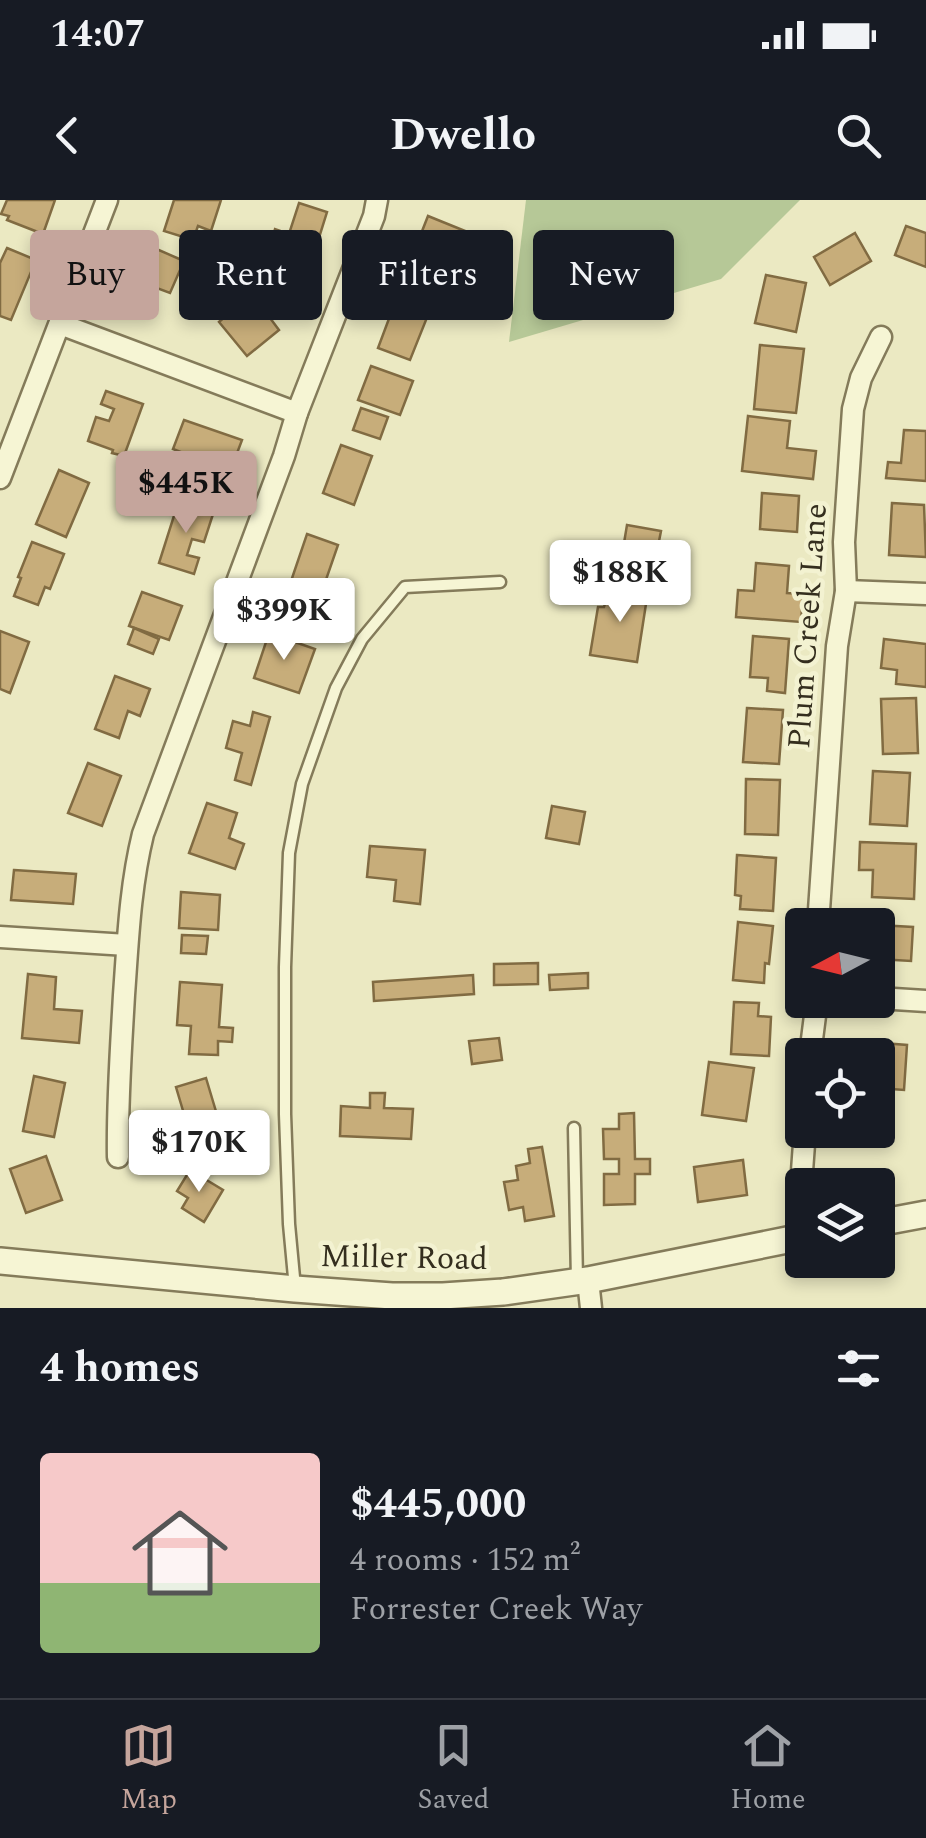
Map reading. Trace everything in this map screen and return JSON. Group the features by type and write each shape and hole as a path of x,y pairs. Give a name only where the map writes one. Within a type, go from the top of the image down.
{"street":[{"path":"0,478 107,200"},
{"path":"118,1157 117,1103 128,945 134,873 142,834 377,200"},
{"path":"60,324 298,413"},
{"name":"Plum Creek Lane","path":"819,908 837,646 846,591 844,542 853,409 861,378 882,337"},
{"path":"846,591 926,594"},
{"path":"0,937 128,945"},
{"path":"895,999 926,1001"},
{"path":"895,1220 926,1214"},
{"name":"Miller Road","path":"0,1261 295,1289 443,1296 583,1280 785,1240"},
{"path":"583,1280 590,1308"}],"lane":[{"path":"295,1289 285,1114 285,967 289,854 302,784 336,688 362,639 405,587 500,582"},
{"path":"574,1128 583,1280"}],"green space":[{"path":"526,200 800,200 721,279 674,293 674,230 533,230 533,320 583,320 509,342"}],"building":[{"path":"7,200 55,200 44,230 33,230 1,214"},
{"path":"174,200 221,200 211,230 198,226 197,230 179,230 179,236 164,231"},
{"path":"299,203 327,212 321,230 290,230"},
{"path":"428,216 463,230 422,230"},
{"path":"906,226 926,233 926,267 895,255"},
{"path":"855,233 871,261 830,285 814,257"},
{"path":"7,248 30,258 30,274 11,320 0,316 0,263"},
{"path":"159,250 179,259 179,272 170,293 159,289"},
{"path":"766,275 806,283 796,332 755,323"},
{"path":"272,320 279,330 247,356 219,322"},
{"path":"388,320 426,320 410,360 378,348"},
{"path":"760,345 804,349 796,413 754,409"},
{"path":"371,366 413,381 400,415 358,400"},
{"path":"106,391 143,404 124,456 88,441 96,417 109,421 114,409 101,404"},
{"path":"361,408 388,417 380,439 353,430"},
{"path":"748,416 790,421 787,448 816,451 813,479 742,471"},
{"path":"184,420 242,440 221,496 187,484 194,467 184,463 188,455 173,449"},
{"path":"904,430 926,431 926,481 886,478 888,462 901,463"},
{"path":"341,445 372,456 354,505 323,493"},
{"path":"59,470 89,483 66,537 36,524"},
{"path":"762,493 799,496 797,532 760,529"},
{"path":"179,500 214,511 204,542 192,539 187,555 199,558 194,574 159,563"},
{"path":"892,503 924,505 926,557 889,555"},
{"path":"627,525 661,531 654,567 621,561"},
{"path":"307,534 338,545 319,600 288,590"},
{"path":"32,542 64,554 50,589 45,587 38,605 14,596"},
{"path":"756,563 789,566 787,593 803,594 801,622 736,617 738,590 754,591"},
{"path":"610,586 648,591 637,662 590,655 598,607 604,607"},
{"path":"142,592 182,606 169,640 129,626"},
{"path":"134,628 159,639 153,654 128,644"},
{"path":"0,631 29,642 10,693 0,689"},
{"path":"269,633 315,649 299,693 254,678"},
{"path":"753,636 789,639 785,693 767,691 768,678 750,677"},
{"path":"884,639 926,644 926,687 896,684 897,670 881,668"},
{"path":"115,676 150,689 140,716 128,711 119,738 95,729"},
{"path":"916,698 918,753 883,754 881,699"},
{"path":"747,708 783,710 779,764 743,762"},
{"path":"253,712 270,717 251,785 235,780 242,753 226,748 233,721 250,726"},
{"path":"88,763 121,776 102,826 68,813"},
{"path":"873,771 910,773 907,826 870,824"},
{"path":"746,779 780,780 778,835 745,834"},
{"path":"207,803 237,813 229,838 244,844 235,869 189,853"},
{"path":"552,806 585,812 579,844 546,838"},
{"path":"860,842 916,844 914,899 872,897 873,870 859,870"},
{"path":"370,846 425,850 420,904 394,901 396,880 367,877"},
{"path":"737,855 776,858 773,911 740,909 741,896 735,895"},
{"path":"14,870 76,874 73,904 11,900"},
{"path":"181,892 220,895 218,930 179,928"},
{"path":"738,922 773,926 764,983 733,980"},
{"path":"895,926 913,927 911,961 895,960"},
{"path":"182,935 208,936 206,954 181,953"},
{"path":"538,963 538,984 494,985 494,964"},
{"path":"588,973 588,988 550,990 549,975"},
{"path":"28,974 56,977 54,1009 82,1011 79,1043 22,1038"},
{"path":"473,975 474,994 374,1001 373,982"},
{"path":"180,982 222,985 219,1027 233,1028 232,1042 218,1041 218,1055 189,1054 191,1026 177,1025"},
{"path":"734,1002 759,1003 758,1016 771,1017 769,1056 731,1054"},
{"path":"499,1038 502,1060 472,1064 469,1041"},
{"path":"895,1044 907,1045 904,1090 895,1089"},
{"path":"709,1062 754,1068 746,1121 702,1115"},
{"path":"34,1076 65,1083 54,1137 23,1131"},
{"path":"206,1078 218,1118 233,1114 241,1140 211,1149 207,1136 192,1141 176,1087"},
{"path":"370,1093 385,1093 384,1108 413,1109 411,1139 340,1136 341,1106 370,1108"},
{"path":"634,1113 635,1159 650,1159 650,1174 635,1174 635,1204 604,1205 604,1174 619,1174 619,1159 604,1159 603,1129 619,1129 619,1114"},
{"path":"542,1147 554,1216 525,1221 523,1207 509,1210 504,1182 518,1180 516,1166 530,1163 528,1149"},
{"path":"46,1156 62,1200 26,1213 10,1169"},
{"path":"743,1160 747,1195 698,1202 694,1167"},
{"path":"190,1170 223,1190 204,1222 182,1208 188,1198 177,1191"}]}
